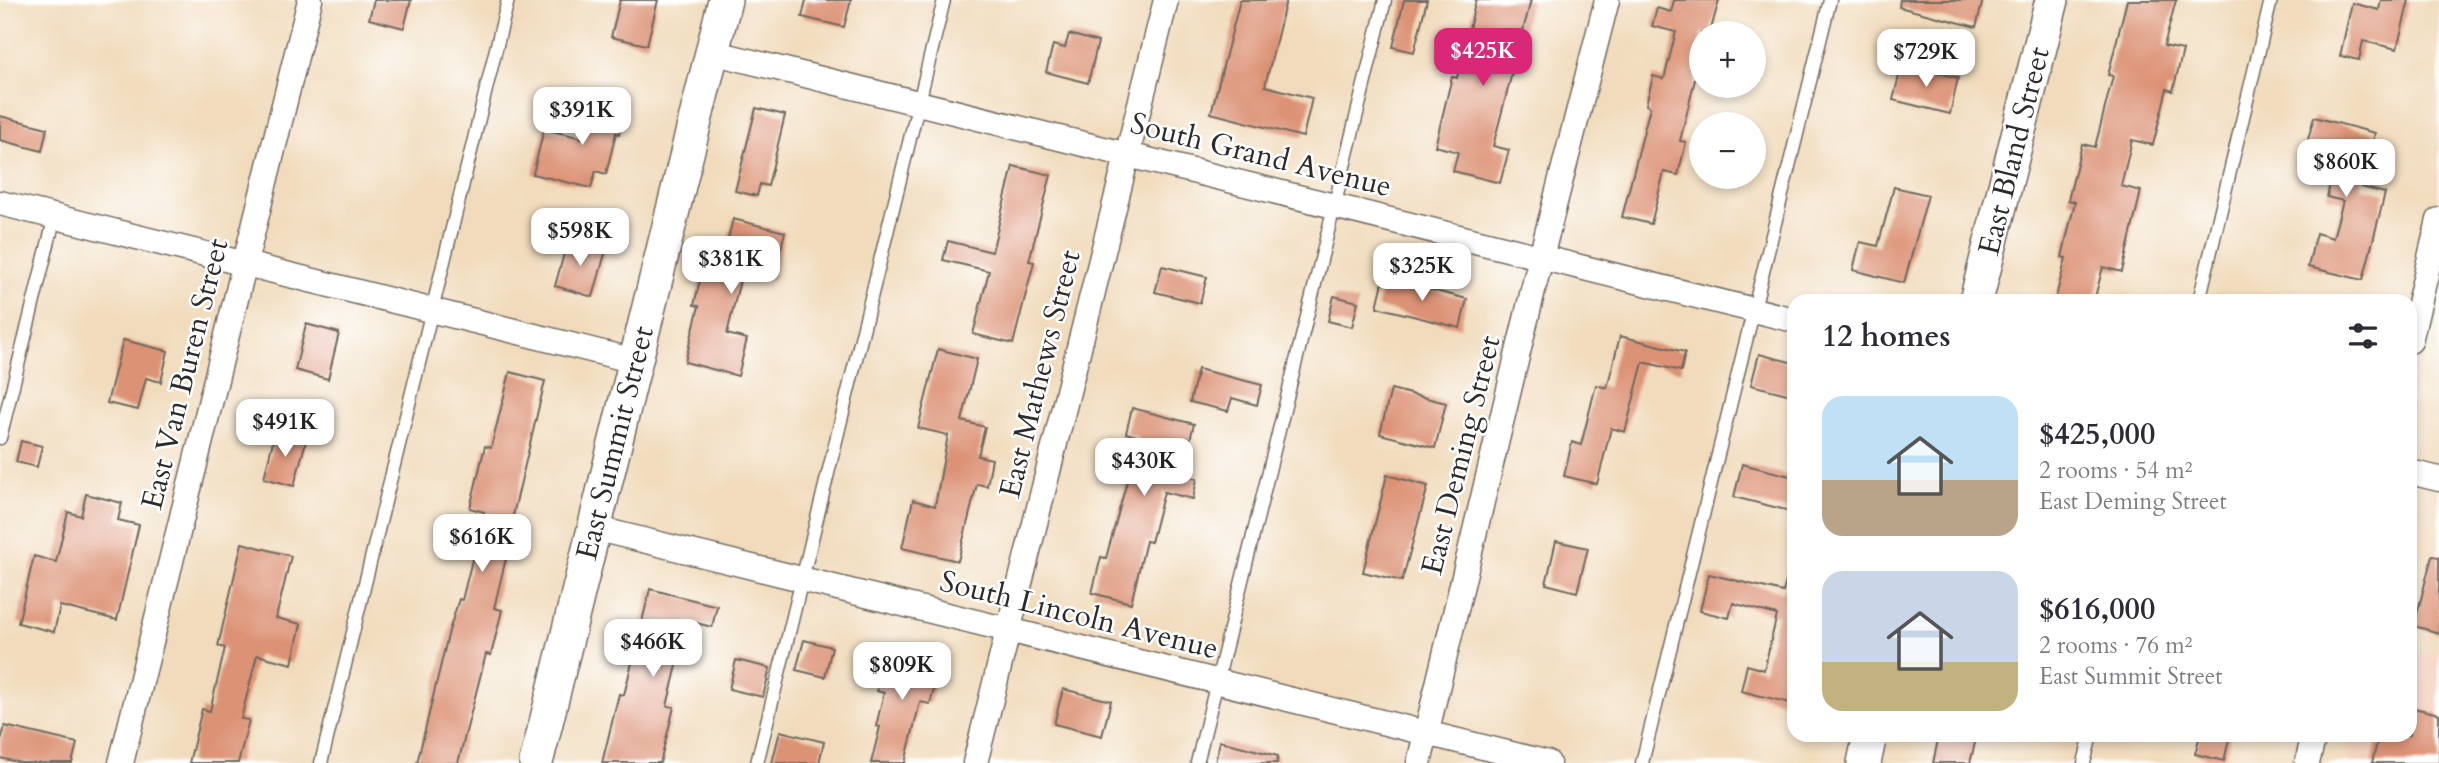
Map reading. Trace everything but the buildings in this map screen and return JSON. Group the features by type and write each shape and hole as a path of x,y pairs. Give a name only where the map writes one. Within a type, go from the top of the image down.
{"street":[{"name":"East Van Buren Street","path":"121,763 310,0"},
{"name":"East Summit Street","path":"536,763 725,0"},
{"name":"East Mathews Street","path":"975,763 1166,0"},
{"name":"East Deming Street","path":"1419,763 1541,257 1607,0"},
{"name":"East Bland Street","path":"1978,294 2052,0"},
{"name":"South Grand Avenue","path":"712,52 1787,318"},
{"path":"0,203 635,361"},
{"path":"2417,312 2439,220"},
{"path":"2417,474 2439,479"},
{"name":"South Lincoln Avenue","path":"594,528 1548,763"},
{"path":"1864,763 1868,742"},
{"path":"2307,763 2312,742"}],"lane":[{"path":"321,763 508,0"},
{"path":"757,763 944,0"},
{"path":"1197,763 1385,0"},
{"path":"1642,763 1830,0"},
{"path":"2201,294 2271,0"},
{"path":"0,438 55,216"},
{"path":"2084,763 2089,742"}],"shaded area":[{"path":"2417,650 2439,655 2439,763 2345,763 2350,742 2417,742"}]}
